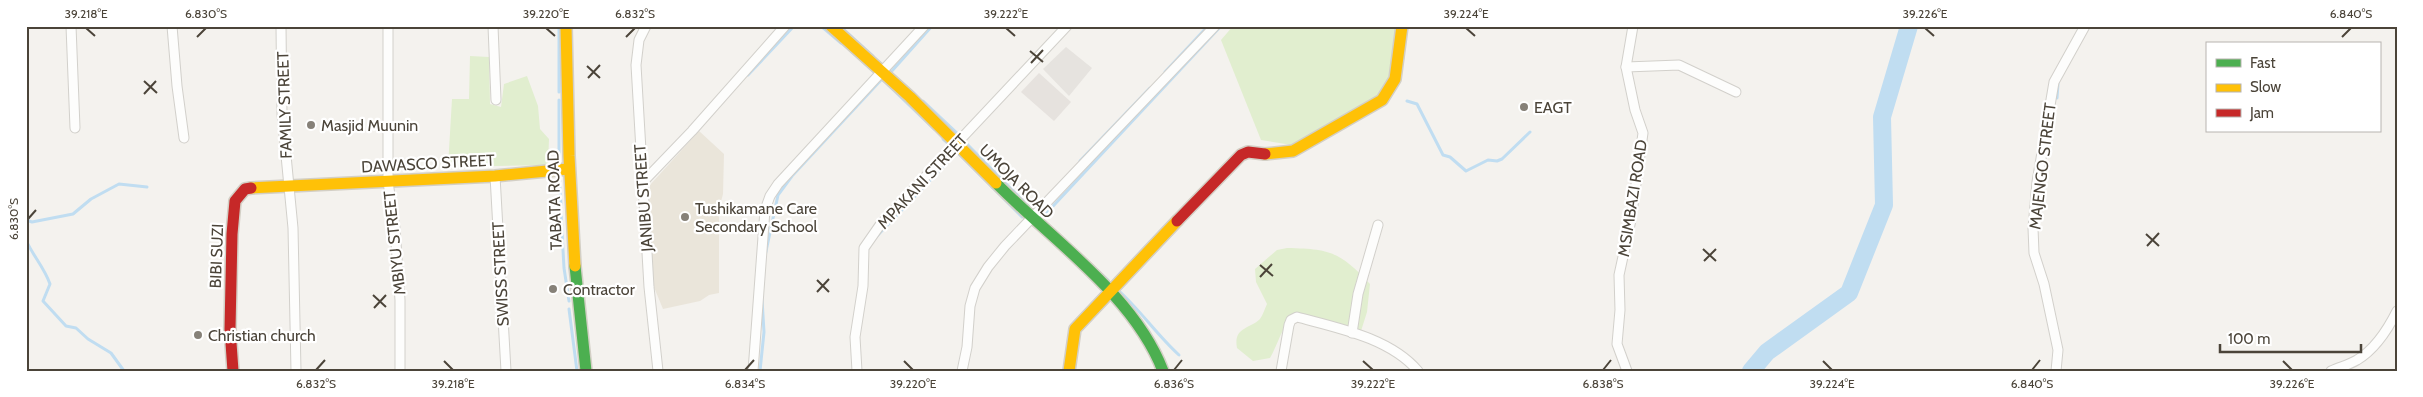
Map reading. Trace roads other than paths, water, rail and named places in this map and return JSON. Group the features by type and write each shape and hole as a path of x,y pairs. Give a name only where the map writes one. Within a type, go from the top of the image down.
{"street":[{"path":"71,26 75,128"},
{"path":"172,26 184,138"},
{"name":"FAMILY STREET","path":"281,26 282,114 293,228 296,371"},
{"name":"MBIYU STREET","path":"388,26 388,182 395,228 400,300 400,371"},
{"path":"493,26 496,100"},
{"name":"TABATA ROAD","path":"566,26 568,169 573,261 586,371"},
{"name":"JANIBU STREET","path":"646,26 639,40 636,65 642,184 658,371"},
{"path":"642,184 692,131 785,26"},
{"name":"UMOJA ROAD","path":"831,26 920,106 1032,219 1109,292 1139,324 1155,348 1163,371"},
{"path":"753,371 765,210 770,196 924,26"},
{"name":"MPAKANI STREET","path":"857,371 855,337 863,286 865,243 1067,26"},
{"path":"962,371 967,347 970,306 975,288 988,267 1215,26"},
{"path":"1069,371 1075,329 1244,153 1271,155 1293,151 1382,100 1395,79 1402,26"},
{"name":"MSIMBAZI ROAD","path":"1627,371 1616,344 1620,310 1619,275 1631,220 1643,134 1635,110 1626,67 1633,26"},
{"name":"MAJENGO STREET","path":"2056,371 2058,350 2044,284 2034,252 2033,228 2037,182 2054,82 2085,26"},
{"path":"1626,67 1679,65 1736,92"},
{"name":"DAWASCO STREET","path":"288,184 388,182 495,176 568,169"},
{"name":"SWISS STREET","path":"495,176 506,371"},
{"name":"BIBI SUZI","path":"233,371 230,329 232,234 235,201 245,189 288,184"},
{"path":"1352,333 1358,294 1378,225"},
{"path":"2331,371 2357,360 2368,352 2397,311"},
{"path":"1281,371 1289,325 1294,317 1352,333 1397,351 1418,371"}],"waterway":[{"path":"748,75 794,26"},
{"path":"821,26 841,43"},
{"path":"840,26 873,56"},
{"path":"892,74 891,72 932,26"},
{"path":"1165,72 1208,26"},
{"path":"1108,280 1041,219 1221,26"},
{"path":"1751,371 1767,352 1849,293 1884,205 1882,117 1909,26"},
{"path":"559,29 559,92"},
{"path":"765,256 778,195 792,176 882,79 934,129"},
{"path":"2057,98 2058,84"},
{"path":"1080,161 1150,88"},
{"path":"559,100 559,160"},
{"path":"923,101 959,135"},
{"path":"1407,101 1417,104 1443,155 1450,157 1466,171 1488,160 1497,161 1502,159 1530,132"},
{"path":"943,139 950,145"},
{"path":"965,142 1033,211 1035,209"},
{"path":"877,236 957,152 1022,217"},
{"path":"559,175 561,205"},
{"path":"26,220 32,222 73,214 91,199 119,184 147,187"},
{"path":"561,214 564,268 569,301"},
{"path":"26,240 50,284 43,301 66,326 76,328 88,339 111,353 124,371"},
{"path":"1119,291 1179,355"},
{"path":"760,371 764,332 762,299"},
{"path":"569,309 577,371"}],"place":[{"name":"EAGT","path":"1524,107"},
{"name":"Masjid Muunin","path":"311,125"},
{"name":"Tushikamane Care Secondary School","path":"685,217"},
{"name":"Contractor","path":"553,289"},
{"name":"Christian church","path":"198,335"}]}
